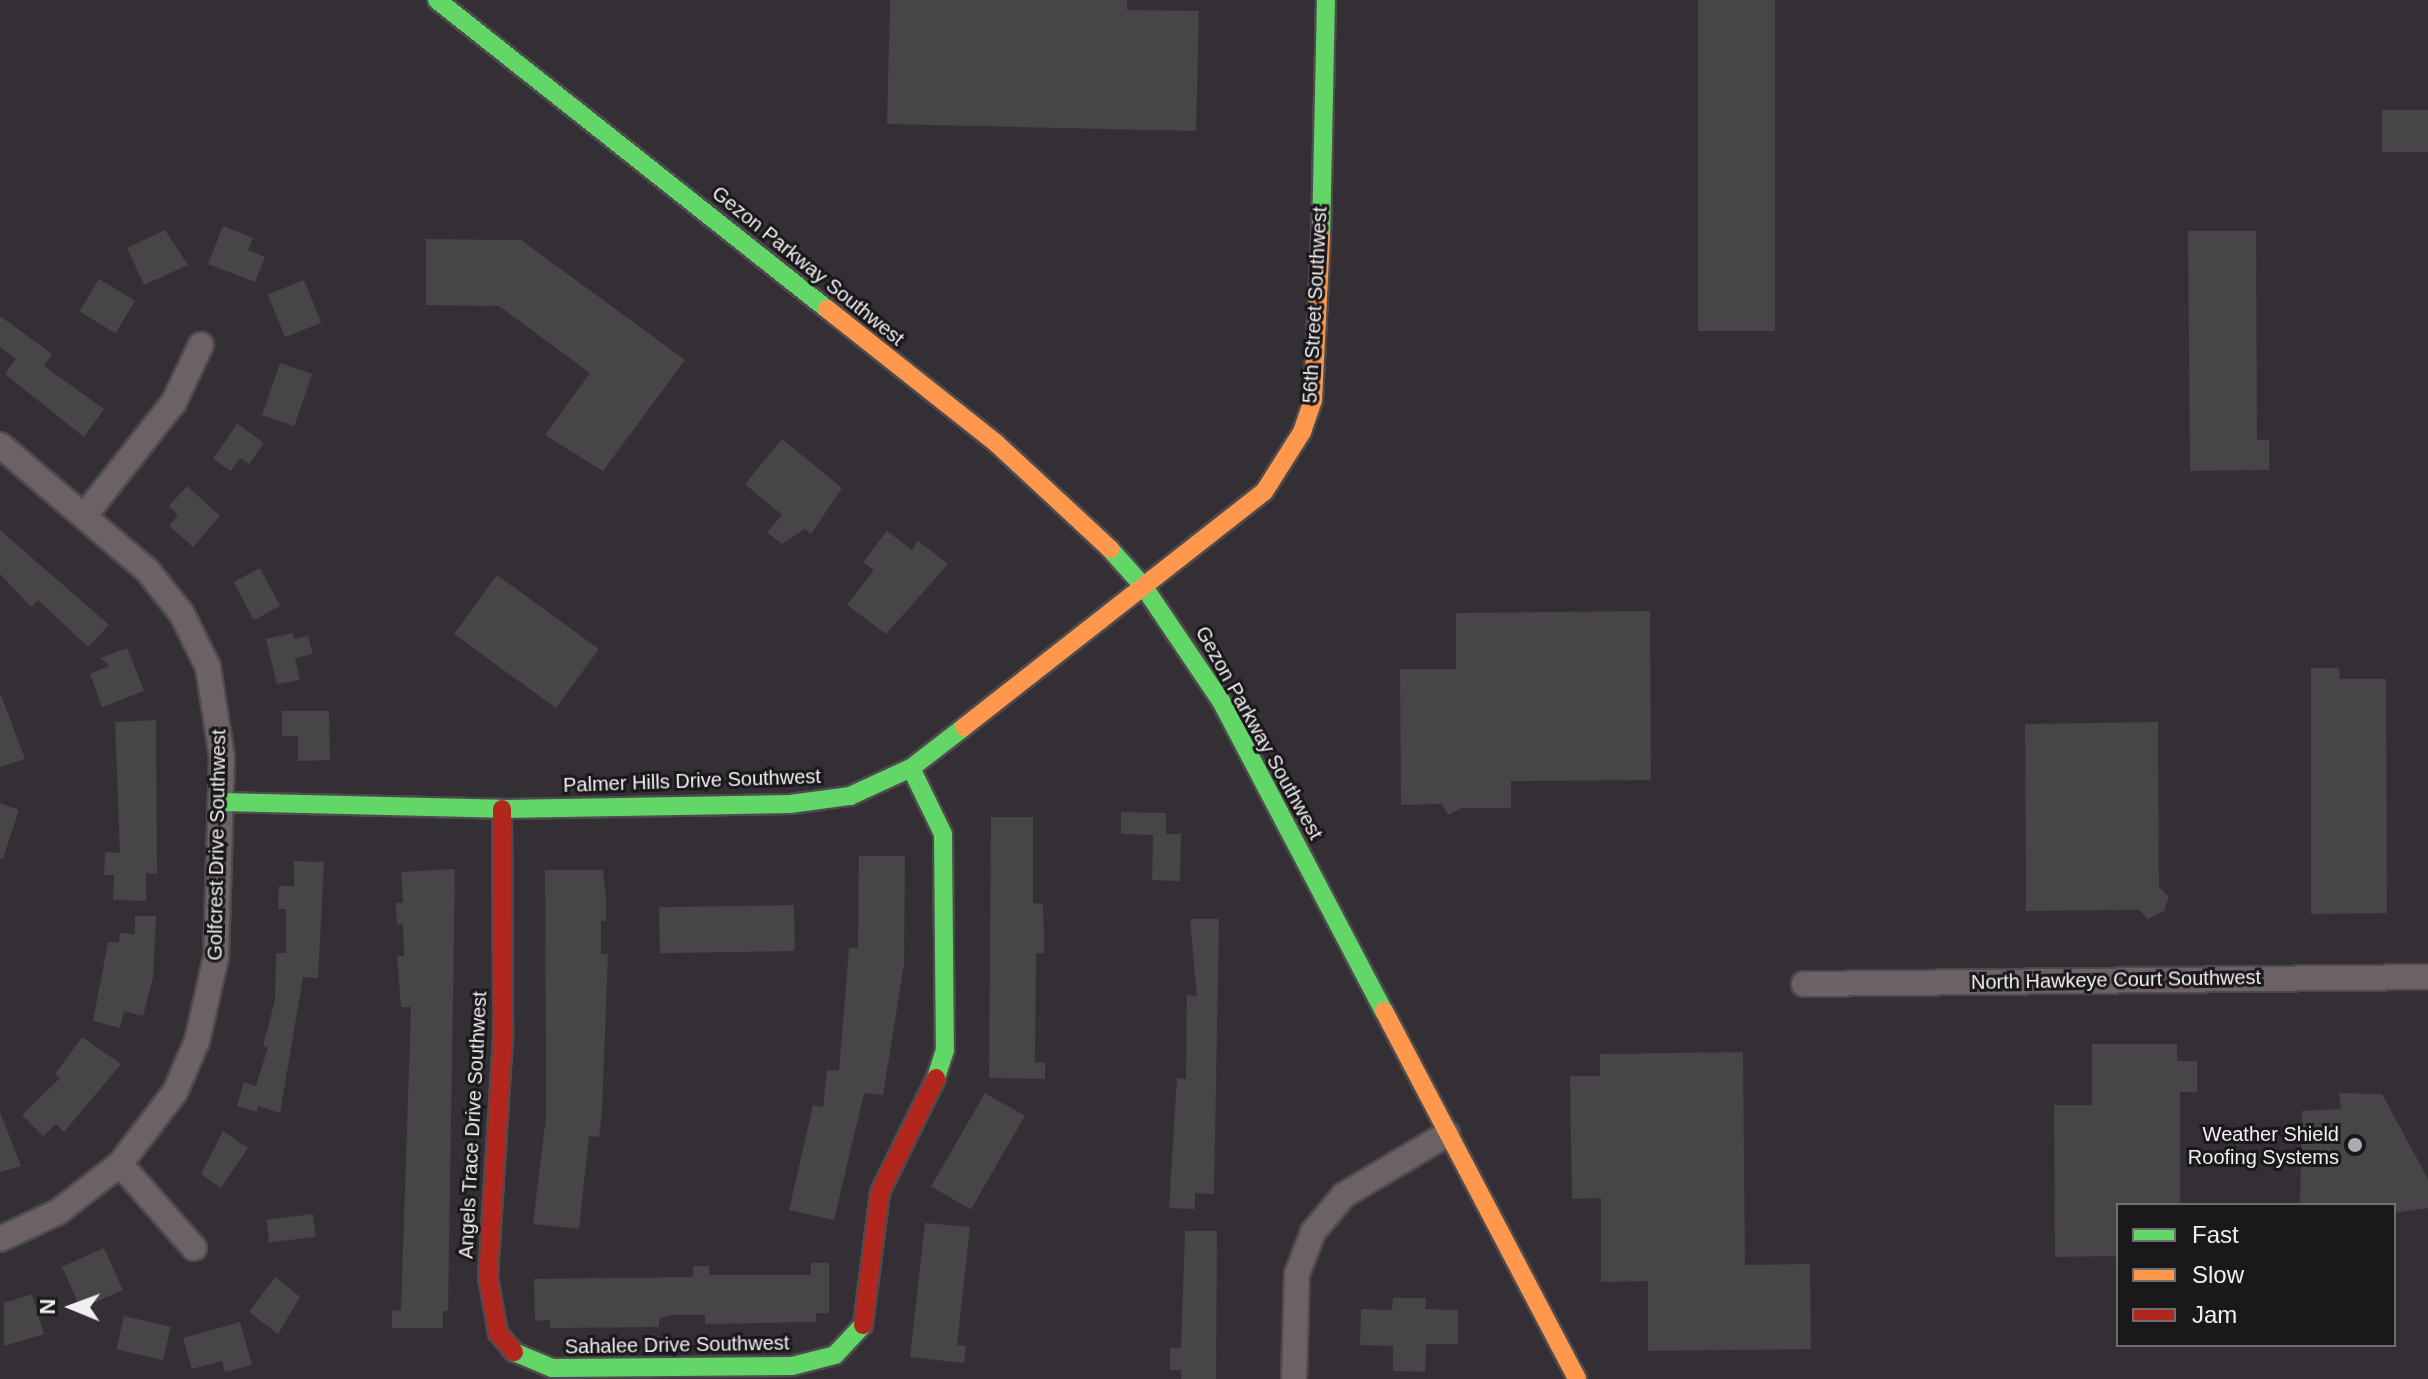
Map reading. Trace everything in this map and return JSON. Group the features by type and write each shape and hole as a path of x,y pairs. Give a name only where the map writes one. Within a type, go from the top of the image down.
{"street":[{"name":"Gezon Parkway Southwest","path":"437,0 996,443 1080,516 1144,587 1221,701 1577,1379"},
{"name":"56th Street Southwest","path":"1144,587 1264,492 1302,432 1313,400 1326,0"},
{"path":"85,515 174,402 201,345"},
{"name":"Golfcrest Drive Southwest","path":"0,445 147,570 195,638 220,722 221,802 220,916 204,1017 175,1092 120,1164 58,1212 0,1239"},
{"name":"Palmer Hills Drive Southwest","path":"221,802 502,809 801,803 850,796 911,768 1144,587"},
{"name":"Sahalee Drive Southwest","path":"504,1345 541,1366 582,1368 792,1366 826,1359 851,1343 871,1301 880,1192 931,1094 945,1050 943,834 911,768"},
{"name":"Angels Trace Drive Southwest","path":"502,809 503,1038 488,1296 504,1345"},
{"name":"North Hawkeye Court Southwest","path":"1804,984 2428,977"},
{"path":"1294,1379 1297,1274 1313,1232 1351,1189 1447,1134"},
{"path":"120,1164 194,1248"}],"building":[{"path":"890,0 1127,0 1127,10 1199,11 1196,131 887,124"},
{"path":"1698,0 1775,0 1775,331 1698,331"},
{"path":"2382,110 2428,110 2428,152 2382,152"},
{"path":"223,226 253,238 248,250 265,257 255,282 208,264"},
{"path":"165,230 188,265 144,285 127,248"},
{"path":"2188,231 2256,231 2257,440 2269,440 2269,470 2190,471"},
{"path":"426,239 521,240 685,360 603,471 545,435 590,373 499,306 426,305"},
{"path":"99,279 135,301 115,333 79,312"},
{"path":"304,280 321,323 285,337 268,295"},
{"path":"0,316 52,354 44,366 104,409 84,437 5,374 16,359 0,347"},
{"path":"280,363 312,374 294,426 262,415"},
{"path":"237,424 264,443 249,464 240,458 231,471 213,459"},
{"path":"782,439 842,488 811,534 805,529 782,544 767,532 782,515 745,484"},
{"path":"187,486 220,516 193,547 169,526 178,515 169,506"},
{"path":"0,530 109,625 88,647 38,600 31,607 0,574"},
{"path":"887,531 912,550 918,541 948,564 886,634 847,605 874,570 863,562"},
{"path":"260,568 280,606 254,620 234,582"},
{"path":"497,575 599,649 556,708 454,634"},
{"path":"1650,611 1651,780 1511,781 1511,808 1461,808 1448,815 1442,804 1401,805 1400,669 1456,669 1456,613"},
{"path":"293,633 294,639 308,636 313,654 295,658 300,680 277,684 266,639"},
{"path":"127,648 144,691 102,707 90,674 109,666 101,658"},
{"path":"2311,668 2339,668 2340,679 2386,679 2387,913 2311,914"},
{"path":"0,693 25,759 0,767"},
{"path":"282,711 329,711 330,760 298,761 298,736 282,736"},
{"path":"156,720 157,874 146,873 146,901 113,900 114,875 104,875 105,852 120,853 115,722"},
{"path":"2158,722 2159,887 2169,897 2164,911 2148,919 2139,910 2026,911 2025,724"},
{"path":"0,803 19,810 3,858 0,858"},
{"path":"1121,812 1166,813 1166,834 1181,834 1180,881 1152,880 1153,835 1121,834"},
{"path":"991,817 1033,817 1033,903 1043,904 1044,935 1044,953 1036,953 1035,1062 1045,1063 1045,1079 989,1078"},
{"path":"859,856 905,856 904,965 883,1095 864,1093 834,1220 789,1210 813,1105 823,1107 827,1070 839,1071 849,948 858,948"},
{"path":"294,861 324,862 318,978 303,977 280,1113 258,1106 257,1112 237,1106 244,1082 256,1086 268,1047 263,1046 275,1000 276,953 286,953 286,909 278,909 279,886 294,886"},
{"path":"455,869 448,1311 443,1311 443,1328 392,1328 392,1311 401,1310 411,1007 401,1007 397,956 404,956 403,924 397,925 396,903 403,903 401,872"},
{"path":"545,870 603,870 606,901 606,921 601,921 601,954 608,954 602,1112 599,1137 589,1136 579,1229 533,1224 546,1117"},
{"path":"794,905 795,951 660,953 659,907"},
{"path":"135,916 156,916 153,978 143,1016 124,1011 120,1028 93,1021 108,942 119,943 120,933 135,934"},
{"path":"1190,919 1219,919 1214,1194 1195,1193 1195,1209 1169,1208 1177,1078 1186,1079 1187,995 1197,996"},
{"path":"82,1037 121,1064 64,1132 56,1124 43,1136 22,1115 60,1078 55,1074"},
{"path":"2092,1044 2177,1044 2177,1061 2197,1061 2197,1092 2180,1092 2180,1203 2116,1203 2116,1256 2055,1257 2054,1105 2092,1105"},
{"path":"1743,1052 1745,1265 1810,1264 1811,1349 1648,1351 1648,1281 1601,1282 1601,1198 1572,1199 1570,1076 1600,1076 1600,1054"},
{"path":"985,1093 1025,1116 971,1210 931,1187"},
{"name":"Weather Shield Roofing Systems","path":"2339,1093 2382,1094 2428,1179 2428,1208 2396,1213 2396,1203 2300,1203 2302,1111 2341,1109"},
{"path":"0,1112 21,1166 0,1172"},
{"path":"223,1131 248,1148 221,1188 201,1174"},
{"path":"313,1214 316,1237 269,1243 266,1220"},
{"path":"925,1223 970,1227 957,1345 966,1346 964,1363 910,1357"},
{"path":"1185,1231 1217,1231 1216,1379 1181,1379 1181,1370 1170,1370 1170,1348 1181,1348"},
{"path":"104,1248 123,1290 81,1309 62,1267"},
{"path":"811,1263 829,1263 829,1313 816,1313 816,1322 705,1324 705,1315 671,1315 659,1319 659,1327 550,1328 550,1320 535,1321 534,1279 693,1277 693,1266 709,1266 709,1275 811,1275"},
{"path":"275,1277 300,1297 278,1334 249,1312"},
{"path":"32,1294 44,1334 4,1346 4,1303"},
{"path":"1393,1298 1426,1298 1425,1309 1458,1310 1458,1344 1426,1344 1425,1372 1393,1371 1393,1346 1360,1345 1361,1309 1392,1310"},
{"path":"124,1316 171,1327 163,1360 116,1349"},
{"path":"240,1322 252,1365 225,1372 222,1361 192,1369 183,1338"}],"traffic: fast":[{"path":"437,0 827,309"},
{"path":"1321,237 1326,0"},
{"path":"1110,549 1144,587 1221,701 1384,1011"},
{"path":"221,802 502,809 790,804 850,796 911,768 964,727"},
{"path":"911,768 943,834 945,1050 936,1078"},
{"path":"514,1352 552,1368 792,1366 835,1355 863,1325"}],"traffic: slow":[{"path":"964,727 1264,492 1302,432 1313,400 1321,237"},
{"path":"827,309 996,443 1110,549"},
{"path":"1384,1011 1577,1379"}],"traffic: jam":[{"path":"502,809 503,1038 488,1277 498,1333 514,1352"},
{"path":"863,1325 880,1192 936,1078"}],"place":[{"name":"Weather Shield Roofing Systems","path":"2355,1145"}]}
